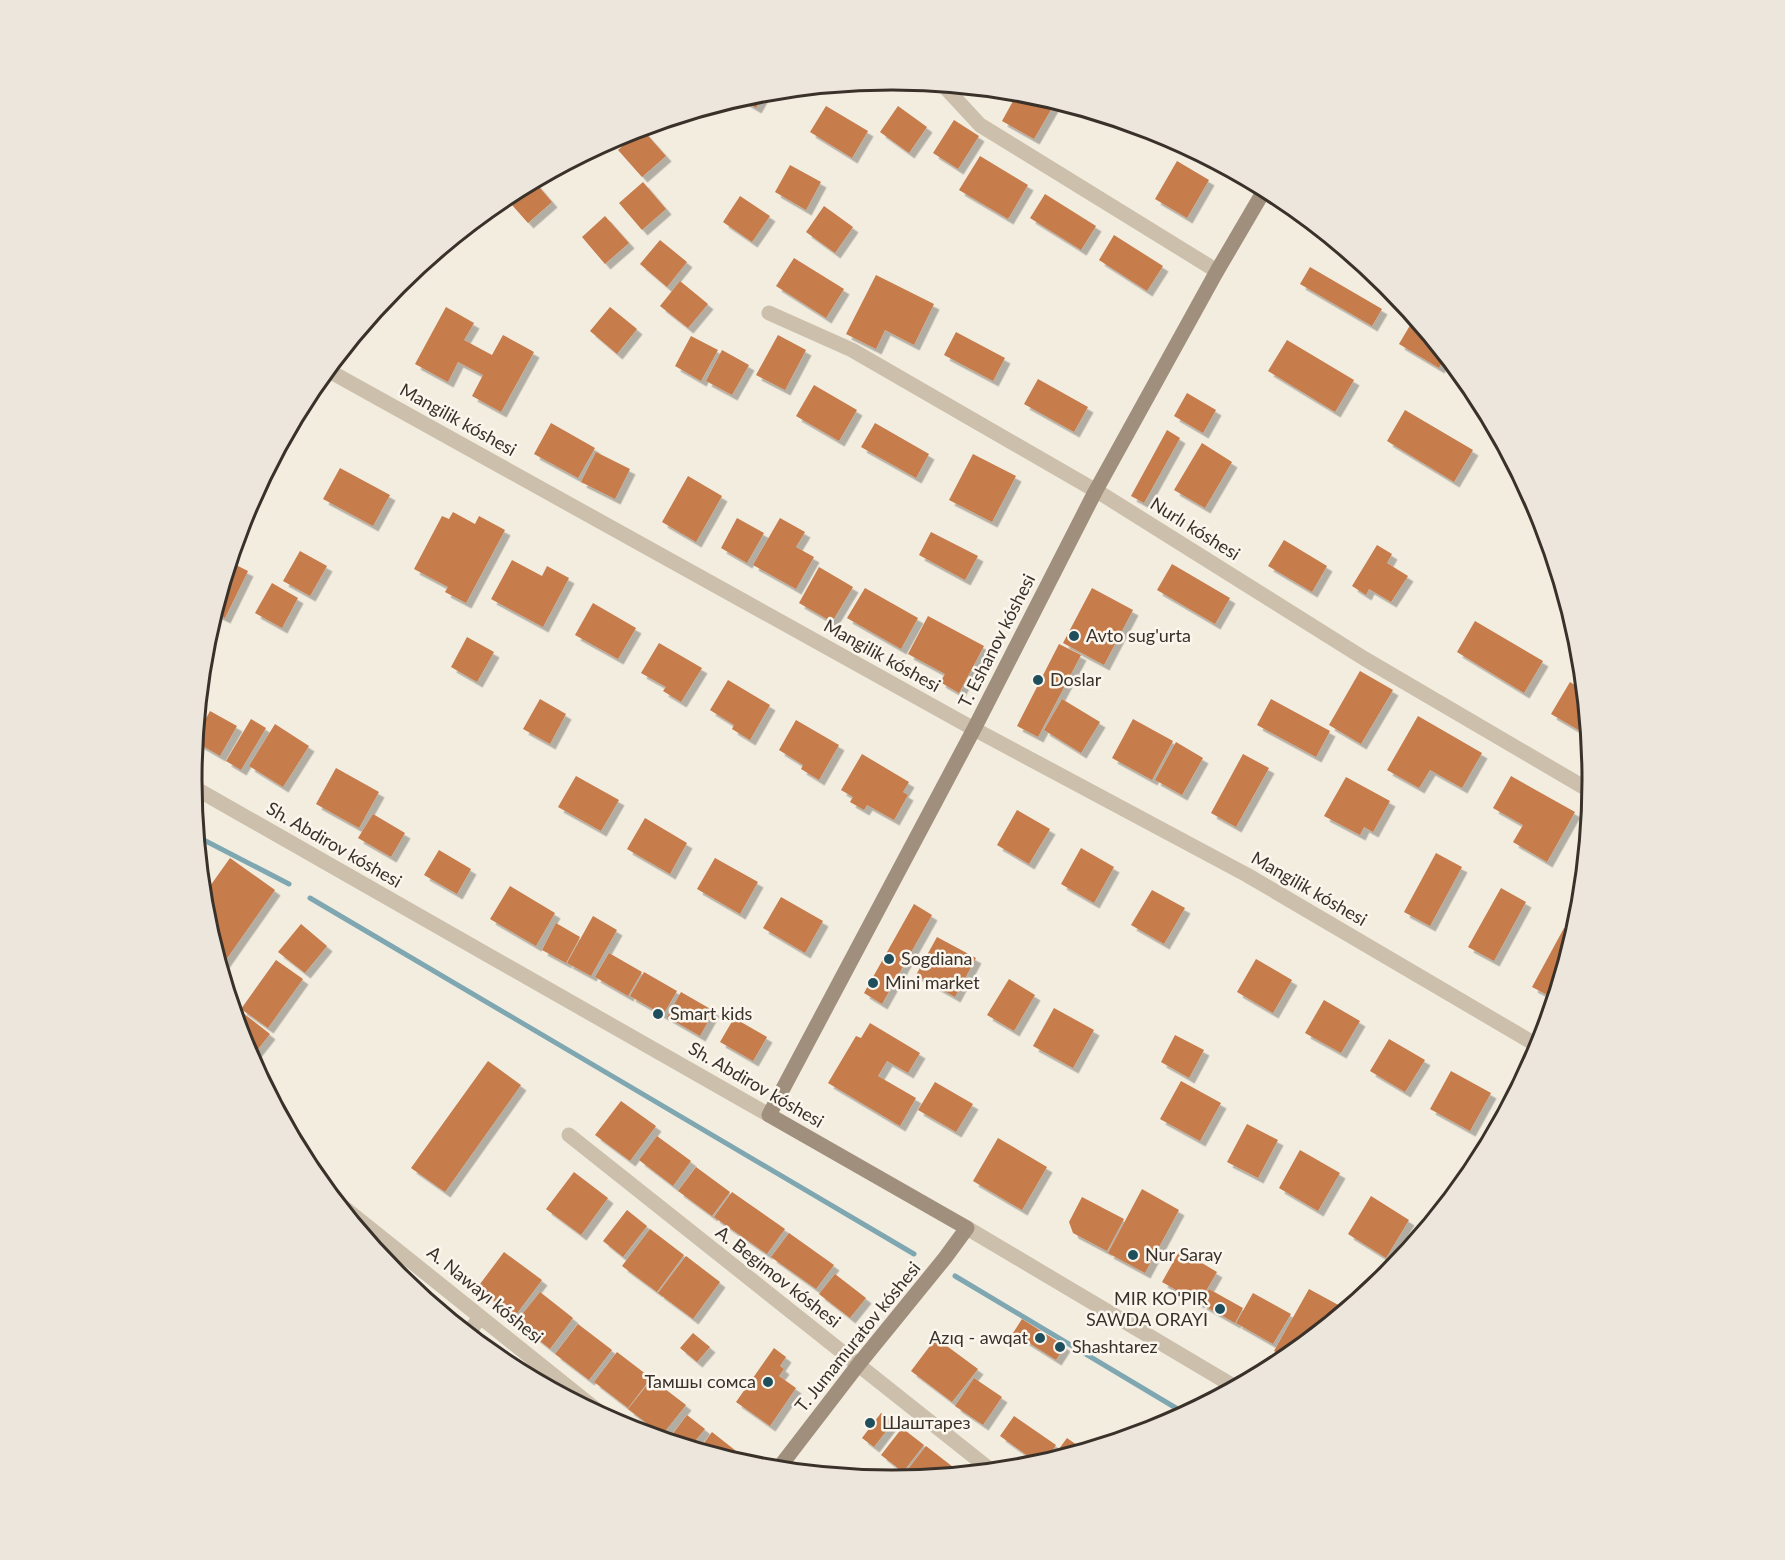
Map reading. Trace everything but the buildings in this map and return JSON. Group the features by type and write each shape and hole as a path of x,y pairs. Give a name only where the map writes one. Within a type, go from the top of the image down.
{"main road":[{"name":"T. Eshanov kóshesi","path":"770,1115 974,729 1095,492 1261,196"},
{"name":"Sh. Abdirov kóshesi","path":"770,1115 968,1228"},
{"name":"T. Jumamuratov kóshesi","path":"784,1461 968,1228"}],"street":[{"path":"949,92 980,125 1217,271"},
{"name":"Nurlı kóshesi","path":"769,313 852,350 1095,492 1365,659 1582,786"},
{"name":"Mangilik kóshesi","path":"336,373 974,729 1247,875 1531,1042"},
{"name":"Sh. Abdirov kóshesi","path":"203,792 770,1115"},
{"name":"A. Begimov kóshesi","path":"569,1135 983,1464"},
{"name":"A. Nawayı kóshesi","path":"366,1225 575,1393"},
{"name":"Sh. Abdirov kóshesi","path":"968,1228 1228,1383"},
{"path":"473,1327 480,1317"}],"waterway":[{"path":"205,841 289,884"},
{"path":"310,898 914,1254"},
{"path":"955,1276 1177,1408"}],"place":[{"name":"Avto sug'urta","path":"1074,636"},
{"name":"Doslar","path":"1038,680"},
{"name":"Sogdiana","path":"889,959"},
{"name":"Mini market","path":"873,983"},
{"name":"Smart kids","path":"658,1014"},
{"name":"Nur Saray","path":"1133,1255"},
{"name":"MIR KO'PIR SAWDA ORAYI","path":"1220,1309"},
{"name":"Azıq - awqat","path":"1040,1338"},
{"name":"Shashtarez","path":"1060,1347"},
{"name":"Тамшы сомса","path":"768,1382"},
{"name":"Шаштарез","path":"870,1423"}]}
